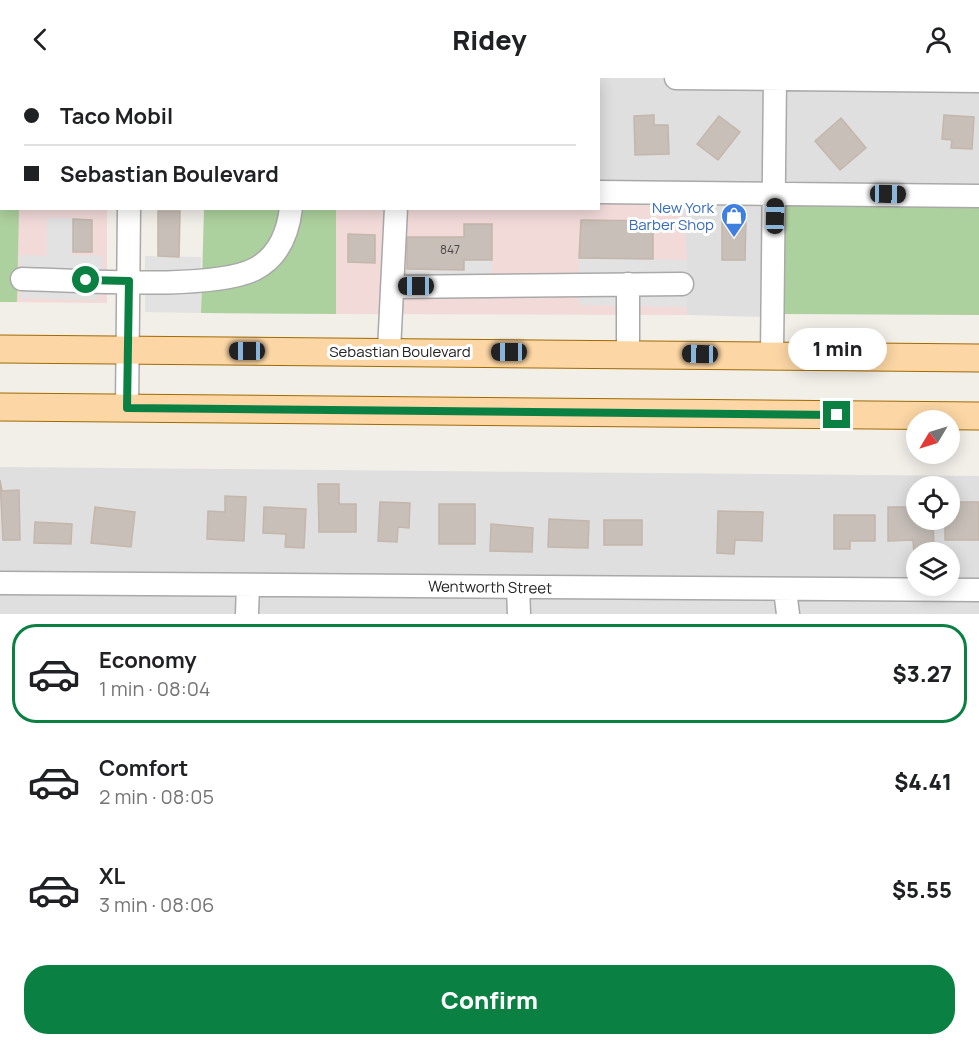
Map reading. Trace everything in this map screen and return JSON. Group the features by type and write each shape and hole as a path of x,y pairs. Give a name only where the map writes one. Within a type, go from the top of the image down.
{"main road":[{"name":"Sebastian Boulevard","path":"0,349 979,358"},
{"path":"0,407 979,416"}],"street":[{"path":"676,78 979,81"},
{"path":"772,355 776,78"},
{"path":"600,192 979,196"},
{"path":"127,408 129,210"},
{"path":"22,279 129,281 226,278 255,269 275,254 289,226 291,210"},
{"path":"390,351 396,210"},
{"path":"628,284 628,353"},
{"path":"392,287 682,284"},
{"name":"Wentworth Street","path":"0,583 979,590"},
{"path":"247,614 248,585"},
{"path":"518,588 519,614"},
{"path":"785,590 788,614"}],"shaded area":[{"path":"600,78 979,78 979,186 600,182"},
{"path":"766,191 764,317 687,315 687,307 612,197"},
{"path":"600,197 684,209 687,315 336,314 336,210 600,210"},
{"path":"0,210 107,210 107,303 0,302"},
{"path":"47,218 73,218 72,255 103,256 97,300 20,298 20,255 47,256"},
{"path":"145,256 201,257 201,313 145,312"},
{"path":"579,258 687,260 687,307 579,305"},
{"path":"464,260 492,260 492,283 407,282 407,269 464,269"},
{"path":"0,467 979,476 979,614 0,614"}],"green space":[{"path":"781,204 979,206 979,315 780,314"},
{"path":"0,210 19,210 17,302 0,302"},
{"path":"204,210 336,210 336,314 201,313"}],"building":[{"path":"654,115 654,125 668,125 669,154 635,155 634,116"},
{"path":"944,115 974,117 972,149 951,148 952,140 942,139"},
{"path":"719,116 740,132 718,160 697,144"},
{"path":"841,118 866,148 840,170 815,141"},
{"path":"158,211 180,211 179,257 158,256"},
{"path":"722,218 746,218 745,260 722,260"},
{"path":"73,219 92,220 92,252 73,252"},
{"path":"581,220 653,221 653,259 579,258"},
{"path":"464,224 492,224 492,260 464,260 464,270 407,269 407,237 464,237"},
{"path":"348,234 375,235 375,263 348,262"},
{"path":"0,480 2,491 19,490 20,540 3,540"},
{"path":"318,484 339,484 339,504 356,504 356,532 319,532"},
{"path":"225,496 246,497 244,541 207,539 208,511 225,512"},
{"path":"380,502 410,503 409,528 398,527 397,542 378,541"},
{"path":"960,502 979,502 979,540 945,540 945,530 960,530"},
{"path":"439,504 475,504 475,544 439,544"},
{"path":"95,507 135,512 131,547 91,543"},
{"path":"264,507 306,509 304,548 285,547 286,534 263,533"},
{"path":"888,507 906,507 906,530 933,530 934,542 888,541"},
{"path":"718,511 763,512 762,541 735,540 734,554 717,553"},
{"path":"834,515 875,515 875,541 850,541 850,549 834,549"},
{"path":"549,519 589,521 588,548 548,547"},
{"path":"604,520 642,520 642,545 604,545"},
{"path":"35,522 72,524 71,544 34,543"},
{"path":"491,524 533,528 532,552 490,551"}],"place":[{"name":"New York Barber Shop","path":"734,239"}],"route":[{"path":"86,280 129,281 127,408 837,415"}]}
